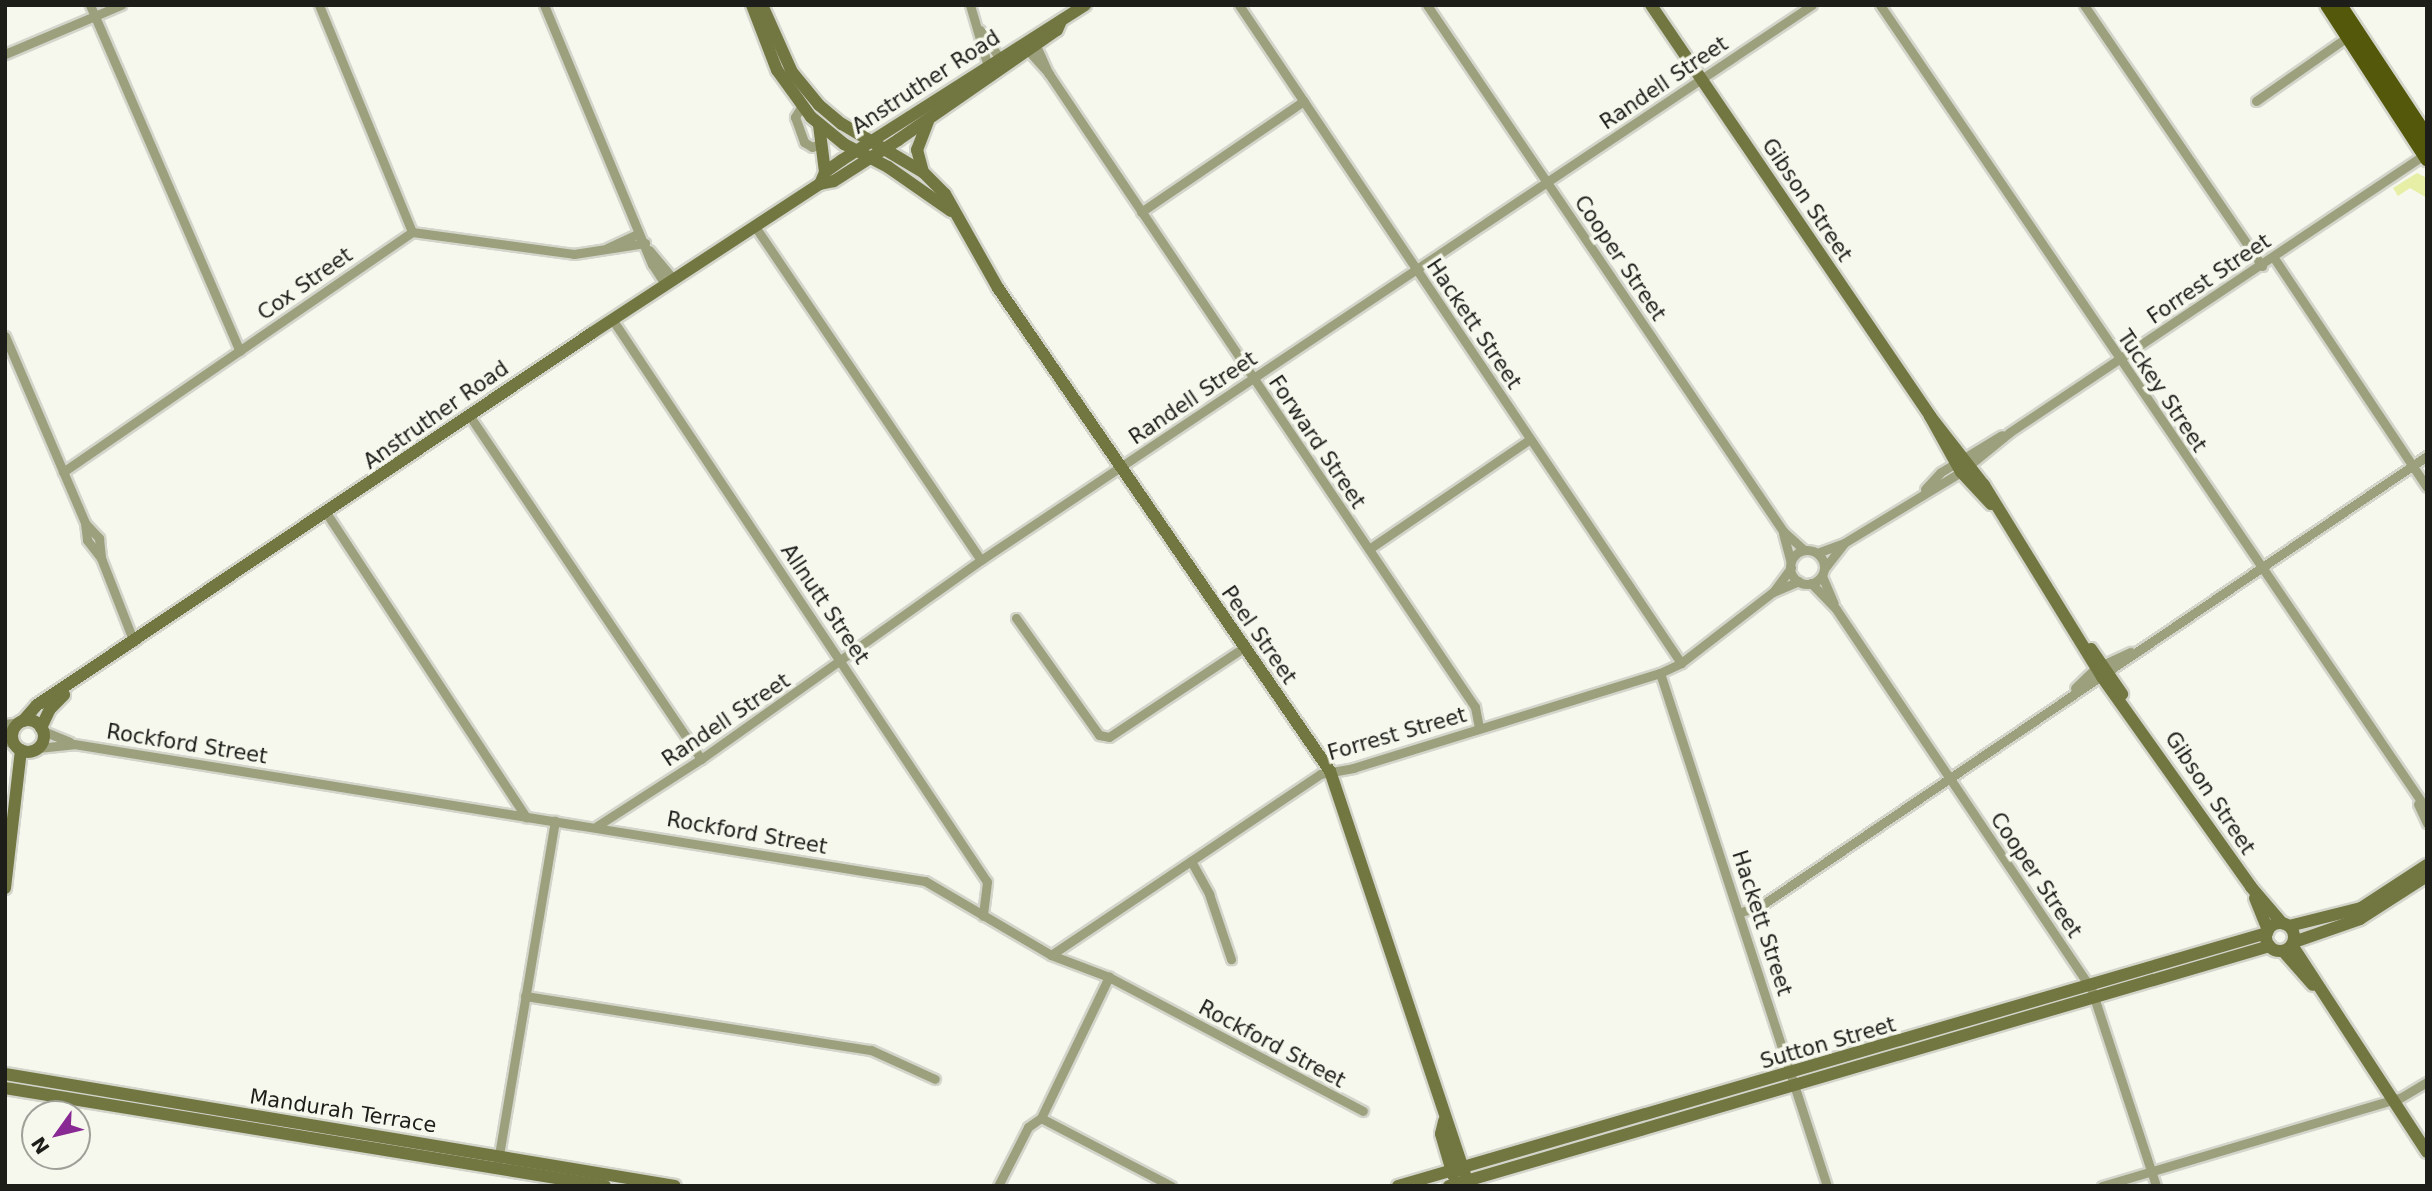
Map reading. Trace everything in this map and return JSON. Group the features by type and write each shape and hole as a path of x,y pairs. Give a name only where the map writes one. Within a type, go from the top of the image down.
{"main road":[{"name":"Peel Street","path":"752,5 777,69 801,107 819,125 954,214"},
{"name":"Peel Street","path":"762,5 803,87 842,124 923,172 945,194 998,288 1330,771 1444,1121 1452,1130 1459,1180"},
{"name":"Anstruther Road","path":"823,178 834,181 870,158 930,117 1002,61 1029,43 1057,30 1061,22 1085,5"},
{"name":"Gibson Street","path":"1651,5 1963,465 1994,506 2066,619 2251,887 2286,925"},
{"path":"2327,5 2352,34 2427,137"},
{"path":"2340,5 2352,34 2426,156"},
{"name":"Anstruther Road","path":"22,721 37,705 77,682 612,319 757,228 856,150 989,70"},
{"path":"923,172 918,139 930,117"},
{"path":"819,125 823,178"},
{"name":"Anstruther Road","path":"23,747 42,730 50,709 77,682"},
{"path":"5,888 23,747 12,733 22,721 42,730"},
{"path":"2427,865 2361,908 2286,925 2285,946 2427,1152"},
{"name":"Sutton Street","path":"1398,1186 1459,1180 1536,1154 2092,992 2285,946 2360,919 2427,876"},
{"name":"Gibson Street","path":"2251,887 2267,932 2285,946"},
{"name":"Sutton Street","path":"2092,992 2286,925"},
{"name":"Mandurah Terrace","path":"5,1074 498,1163 605,1186"},
{"name":"Mandurah Terrace","path":"5,1088 498,1163 675,1186"}],"street":[{"path":"90,5 240,351"},
{"path":"5,54 121,5"},
{"path":"318,5 412,232 537,250 599,251 647,246"},
{"path":"544,5 639,233 669,282"},
{"path":"970,5 989,70"},
{"name":"Hackett Street","path":"1239,5 1681,663"},
{"name":"Cooper Street","path":"1427,5 1783,531 1804,550"},
{"name":"Randell Street","path":"597,825 701,759 981,560 1417,272 1812,5"},
{"name":"Tuckey Street","path":"1880,5 2259,568 2427,810"},
{"path":"2084,5 2262,266"},
{"path":"977,26 1002,61"},
{"path":"2256,101 2352,34"},
{"name":"Forward Street","path":"1029,43 1475,707 1479,728"},
{"path":"1141,212 1304,101"},
{"path":"801,107 796,120 804,142 812,147 820,144"},
{"name":"Forrest Street","path":"1817,553 1844,543 1922,493 2426,156"},
{"path":"757,228 981,560"},
{"name":"Cox Street","path":"62,472 412,232"},
{"path":"599,251 639,233"},
{"path":"2274,258 2427,487"},
{"name":"Allnutt Street","path":"612,319 843,660 987,882 983,916"},
{"path":"5,336 85,523 99,538 101,558 134,642"},
{"path":"469,415 701,759"},
{"path":"1369,549 1530,439"},
{"path":"1741,912 1759,907 2103,670 2427,456"},
{"path":"327,514 526,817"},
{"name":"Cooper Street","path":"1783,531 1791,565"},
{"name":"Forrest Street","path":"1823,573 1844,543"},
{"path":"1804,550 1817,553 1823,573 1811,583 1799,582 1791,565 1804,550"},
{"name":"Forrest Street","path":"1773,592 1791,565"},
{"name":"Cooper Street","path":"1823,573 1836,609"},
{"name":"Forrest Street","path":"1051,955 1310,780 1330,771 1660,673 1681,663 1773,592 1799,582"},
{"name":"Cooper Street","path":"1811,583 1836,609 2092,992 2156,1186"},
{"path":"1016,618 1099,735 1109,737 1243,648"},
{"name":"Hackett Street","path":"1660,673 1741,912 1827,1186"},
{"path":"5,724 22,721"},
{"name":"Rockford Street","path":"42,730 75,744"},
{"name":"Rockford Street","path":"23,747 75,744 526,817 597,825 925,881 1051,955 1109,977 1363,1111"},
{"name":"Tuckey Street","path":"2415,796 2427,823"},
{"path":"498,1163 555,821"},
{"path":"1191,861 1209,894 1231,959"},
{"path":"998,1186 1028,1128 1041,1118 1109,977"},
{"path":"526,996 871,1049 935,1079"},
{"path":"2102,1186 2391,1100 2427,1082"},
{"path":"1041,1118 1171,1186"}],"green space":[{"path":"2417,173 2427,178 2427,198 2410,188 2398,196 2393,188"}]}
